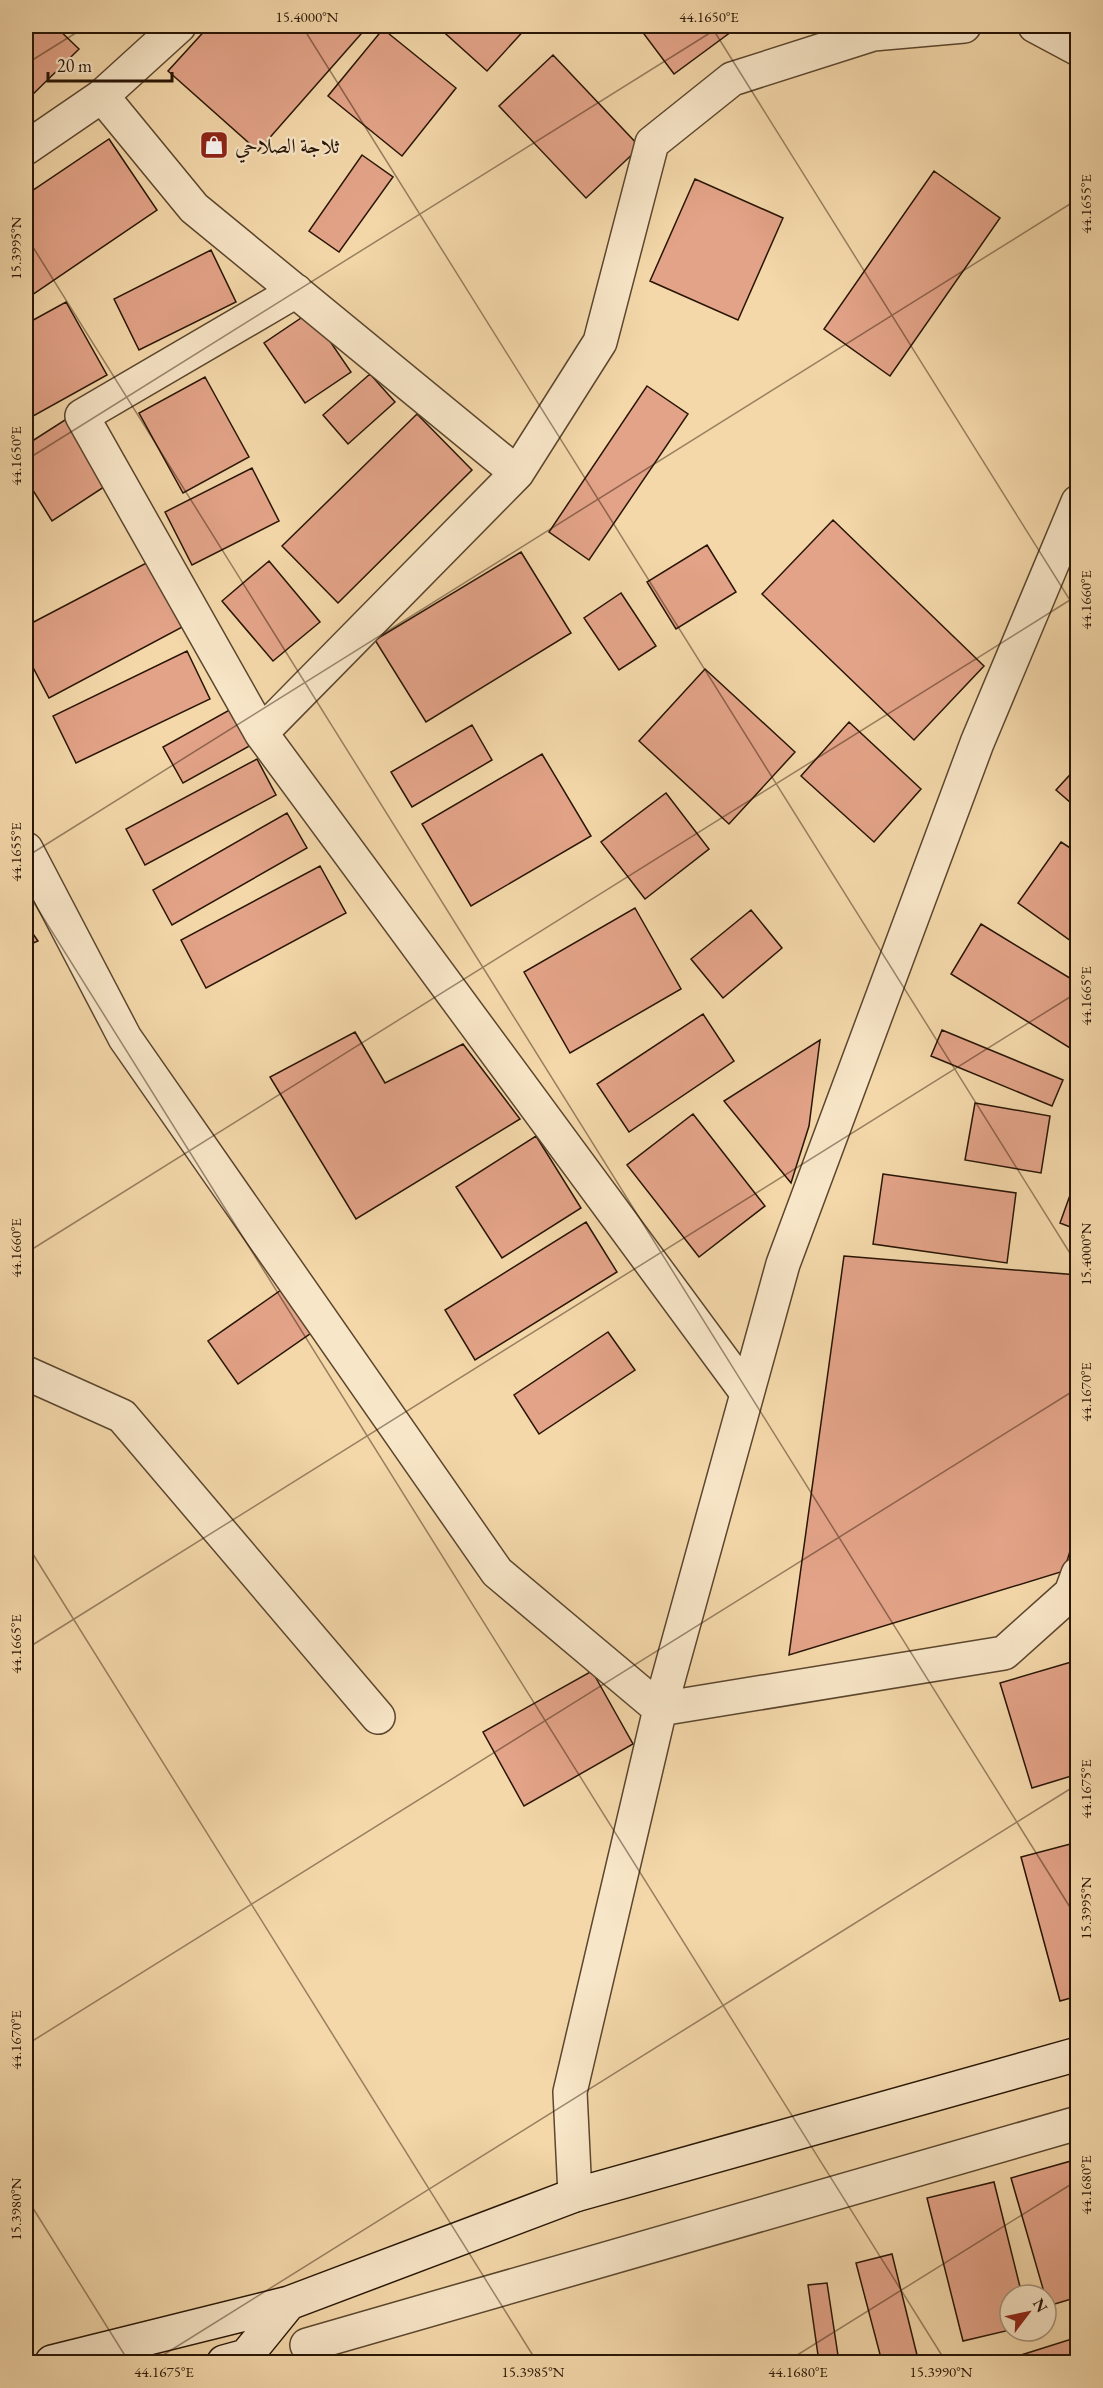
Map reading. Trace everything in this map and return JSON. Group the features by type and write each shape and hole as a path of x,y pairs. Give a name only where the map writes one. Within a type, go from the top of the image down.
{"street":[{"path":"26,148 102,96 179,26"},
{"path":"261,733 517,473 600,342 652,143 732,79 873,34 964,26"},
{"path":"1035,26 1077,49"},
{"path":"102,96 194,208 517,473"},
{"path":"296,291 82,416 261,733 747,1393"},
{"path":"575,2195 570,2092 660,1709 783,1264 977,743 1077,502"},
{"path":"26,849 125,1038 497,1572 660,1709 1004,1653 1071,1593 1077,1574"},
{"path":"26,1373 122,1416 378,1717"},
{"path":"52,2362 289,2303 575,2195 1077,2054"},
{"path":"289,2303 311,2354 1077,2123"},
{"path":"224,2362 246,2356 289,2303"}],"building":[{"path":"26,26 55,26 79,49 26,101"},
{"path":"209,26 368,26 258,151 168,71"},
{"path":"437,26 528,26 487,71"},
{"path":"638,26 739,26 674,74"},
{"path":"383,29 456,88 402,156 328,96"},
{"path":"553,55 640,147 586,198 499,106"},
{"path":"109,139 157,210 26,299 26,195"},
{"path":"362,155 393,177 339,252 309,231"},
{"path":"934,171 1000,218 890,376 824,329"},
{"path":"695,179 783,218 738,320 650,281"},
{"path":"211,250 236,302 139,350 114,299"},
{"path":"66,302 107,375 26,420 26,324"},
{"path":"310,312 351,372 305,403 264,343"},
{"path":"370,374 395,402 348,444 323,415"},
{"path":"205,377 249,457 183,493 139,413"},
{"path":"647,386 688,414 589,560 549,532"},
{"path":"417,414 472,470 338,603 282,546"},
{"path":"68,418 110,483 52,521 26,479 26,445"},
{"path":"252,468 279,521 192,565 165,512"},
{"path":"833,520 984,666 914,740 762,594"},
{"path":"707,545 736,592 676,629 647,582"},
{"path":"521,552 571,633 426,722 375,640"},
{"path":"154,559 188,624 49,698 26,654 26,626"},
{"path":"269,561 320,622 273,661 222,601"},
{"path":"621,593 656,646 619,670 584,618"},
{"path":"187,651 210,699 76,763 53,716"},
{"path":"705,669 795,752 729,824 639,741"},
{"path":"233,708 253,744 183,783 163,747"},
{"path":"849,722 921,789 874,842 801,776"},
{"path":"472,725 492,760 412,807 391,772"},
{"path":"542,754 591,836 471,906 422,824"},
{"path":"257,759 276,795 145,865 126,829"},
{"path":"1078,766 1078,809 1056,790"},
{"path":"666,793 709,849 645,899 601,842"},
{"path":"287,813 307,848 172,925 153,890"},
{"path":"1061,842 1078,853 1078,946 1018,903"},
{"path":"320,866 346,913 206,988 181,940"},
{"path":"635,908 681,989 570,1053 524,972"},
{"path":"751,910 782,948 723,998 691,959"},
{"path":"26,924 38,941 26,946"},
{"path":"981,924 1078,983 1078,1036 1070,1048 951,974"},
{"path":"703,1014 734,1061 629,1132 597,1084"},
{"path":"942,1030 1063,1080 1052,1106 931,1056"},
{"path":"355,1032 385,1083 463,1044 520,1119 356,1219 270,1077"},
{"path":"820,1040 809,1126 791,1183 724,1101"},
{"path":"975,1103 1050,1116 1041,1173 965,1160"},
{"path":"693,1114 765,1206 699,1257 627,1165"},
{"path":"536,1136 581,1208 502,1258 456,1187"},
{"path":"1078,1173 1078,1230 1060,1223"},
{"path":"883,1174 1016,1193 1007,1263 873,1244"},
{"path":"586,1222 617,1272 475,1360 445,1310"},
{"path":"844,1256 1078,1275 1078,1525 1064,1571 789,1655"},
{"path":"284,1288 314,1331 238,1384 208,1341"},
{"path":"608,1332 635,1370 539,1434 514,1395"},
{"path":"1078,1660 1078,1774 1032,1788 1000,1683"},
{"path":"592,1671 633,1744 524,1806 483,1732"},
{"path":"1078,1842 1078,1996 1060,2001 1021,1857"},
{"path":"1071,2161 1078,2182 1078,2297 1058,2303 1058,2283 1041,2283 1011,2178"},
{"path":"994,2182 1019,2283 998,2283 998,2333 963,2341 927,2198"},
{"path":"892,2254 917,2355 882,2362 856,2263"},
{"path":"827,2283 839,2362 819,2362 808,2285"},
{"path":"1078,2337 1078,2362 999,2362"}],"place":[{"name":"ثلاجة الصلاحي","path":"214,145"}]}
